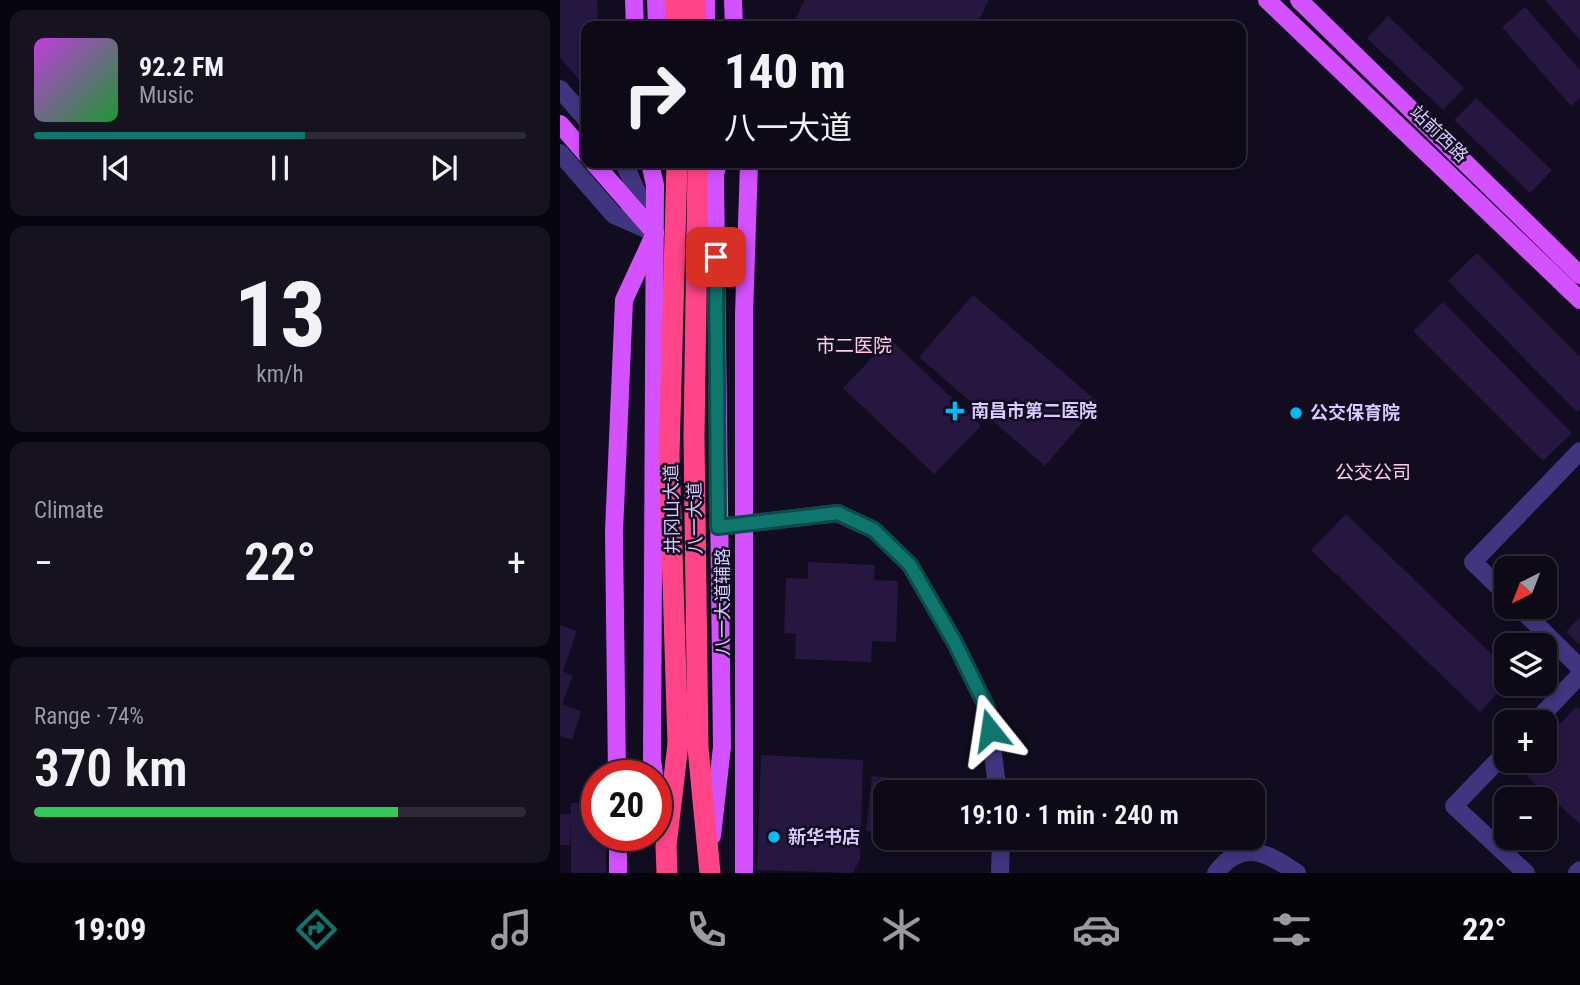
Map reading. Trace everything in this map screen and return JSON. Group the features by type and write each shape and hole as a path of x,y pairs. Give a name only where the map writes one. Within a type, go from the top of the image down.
{"highway":[{"path":"675,0 676,21"},
{"path":"695,0 696,21"},
{"name":"井冈山大道","path":"677,168 669,455 688,746 710,863"},
{"name":"井冈山大道","path":"672,819 688,746 694,436 711,168"},
{"path":"666,851 667,873"}],"main road":[{"path":"634,0 635,21"},
{"path":"656,0 657,21"},
{"path":"706,0 706,21"},
{"path":"733,0 734,21"},
{"name":"站前西路","path":"1267,0 1580,300"},
{"name":"站前西路","path":"1299,0 1580,275"},
{"path":"560,124 581,148"},
{"path":"598,168 655,233"},
{"path":"651,168 655,185"},
{"path":"652,760 656,168"},
{"name":"八一大道","path":"710,863 722,747 711,168"},
{"name":"八一大道辅路","path":"744,873 744,315 749,168"},
{"path":"617,760 614,532 624,300 655,233"},
{"path":"618,851 618,873"}],"street":[{"path":"560,89 581,113"},
{"path":"560,153 614,215 655,233"},
{"path":"626,168 655,233"},
{"path":"1494,582 1473,562 1580,451"},
{"path":"718,527 838,513 874,530 910,565 954,641 987,708 996,780"},
{"path":"1532,620 1580,668"},
{"path":"1546,710 1580,675"},
{"path":"1494,764 1454,806 1526,873"},
{"path":"1000,873 1001,850"},
{"path":"1216,873 1237,855 1251,851 1263,852 1297,873"}],"building":[{"path":"560,0 597,0 598,21 581,21 581,82 560,57"},
{"path":"805,0 989,0 978,21 794,21"},
{"path":"1545,0 1580,0 1580,40"},
{"path":"1525,7 1580,70 1580,98 1571,106 1502,27"},
{"path":"1388,16 1464,88 1443,110 1367,38"},
{"path":"1476,98 1552,170 1530,193 1454,120"},
{"path":"1477,253 1580,357 1580,409 1577,412 1448,281"},
{"path":"973,295 1099,403 1045,466 919,357"},
{"path":"1443,302 1572,433 1543,461 1413,331"},
{"path":"890,339 981,426 934,474 843,388"},
{"path":"1346,514 1494,656 1495,696 1480,712 1311,550"},
{"path":"808,562 875,565 874,580 898,581 896,642 872,641 871,662 795,659 796,634 784,633 786,578 808,579"},
{"path":"1580,617 1580,645 1566,632"},
{"path":"560,625 577,631 563,671 573,676 562,704 581,711 572,740 560,736"},
{"path":"1576,707 1580,710 1580,824 1557,803 1557,787 1539,787 1523,773 1557,773 1557,727"},
{"path":"761,755 863,760 860,859 853,873 757,870"},
{"path":"872,776 913,780 873,780 873,832 866,831"},
{"path":"571,803 581,803 581,851 606,851 606,873 571,873"},
{"path":"560,814 571,814 570,845 560,845"}],"place":[{"name":"南昌市第二医院","path":"955,411"},
{"name":"公交保育院","path":"1296,413"},
{"name":"新华书店","path":"774,837"}],"district":[{"name":"市二医院","path":"854,345"},
{"name":"公交公司","path":"1373,472"}],"route":[{"path":"716,257 718,527 838,513 874,530 910,565 954,641 987,708 990,730"}]}
